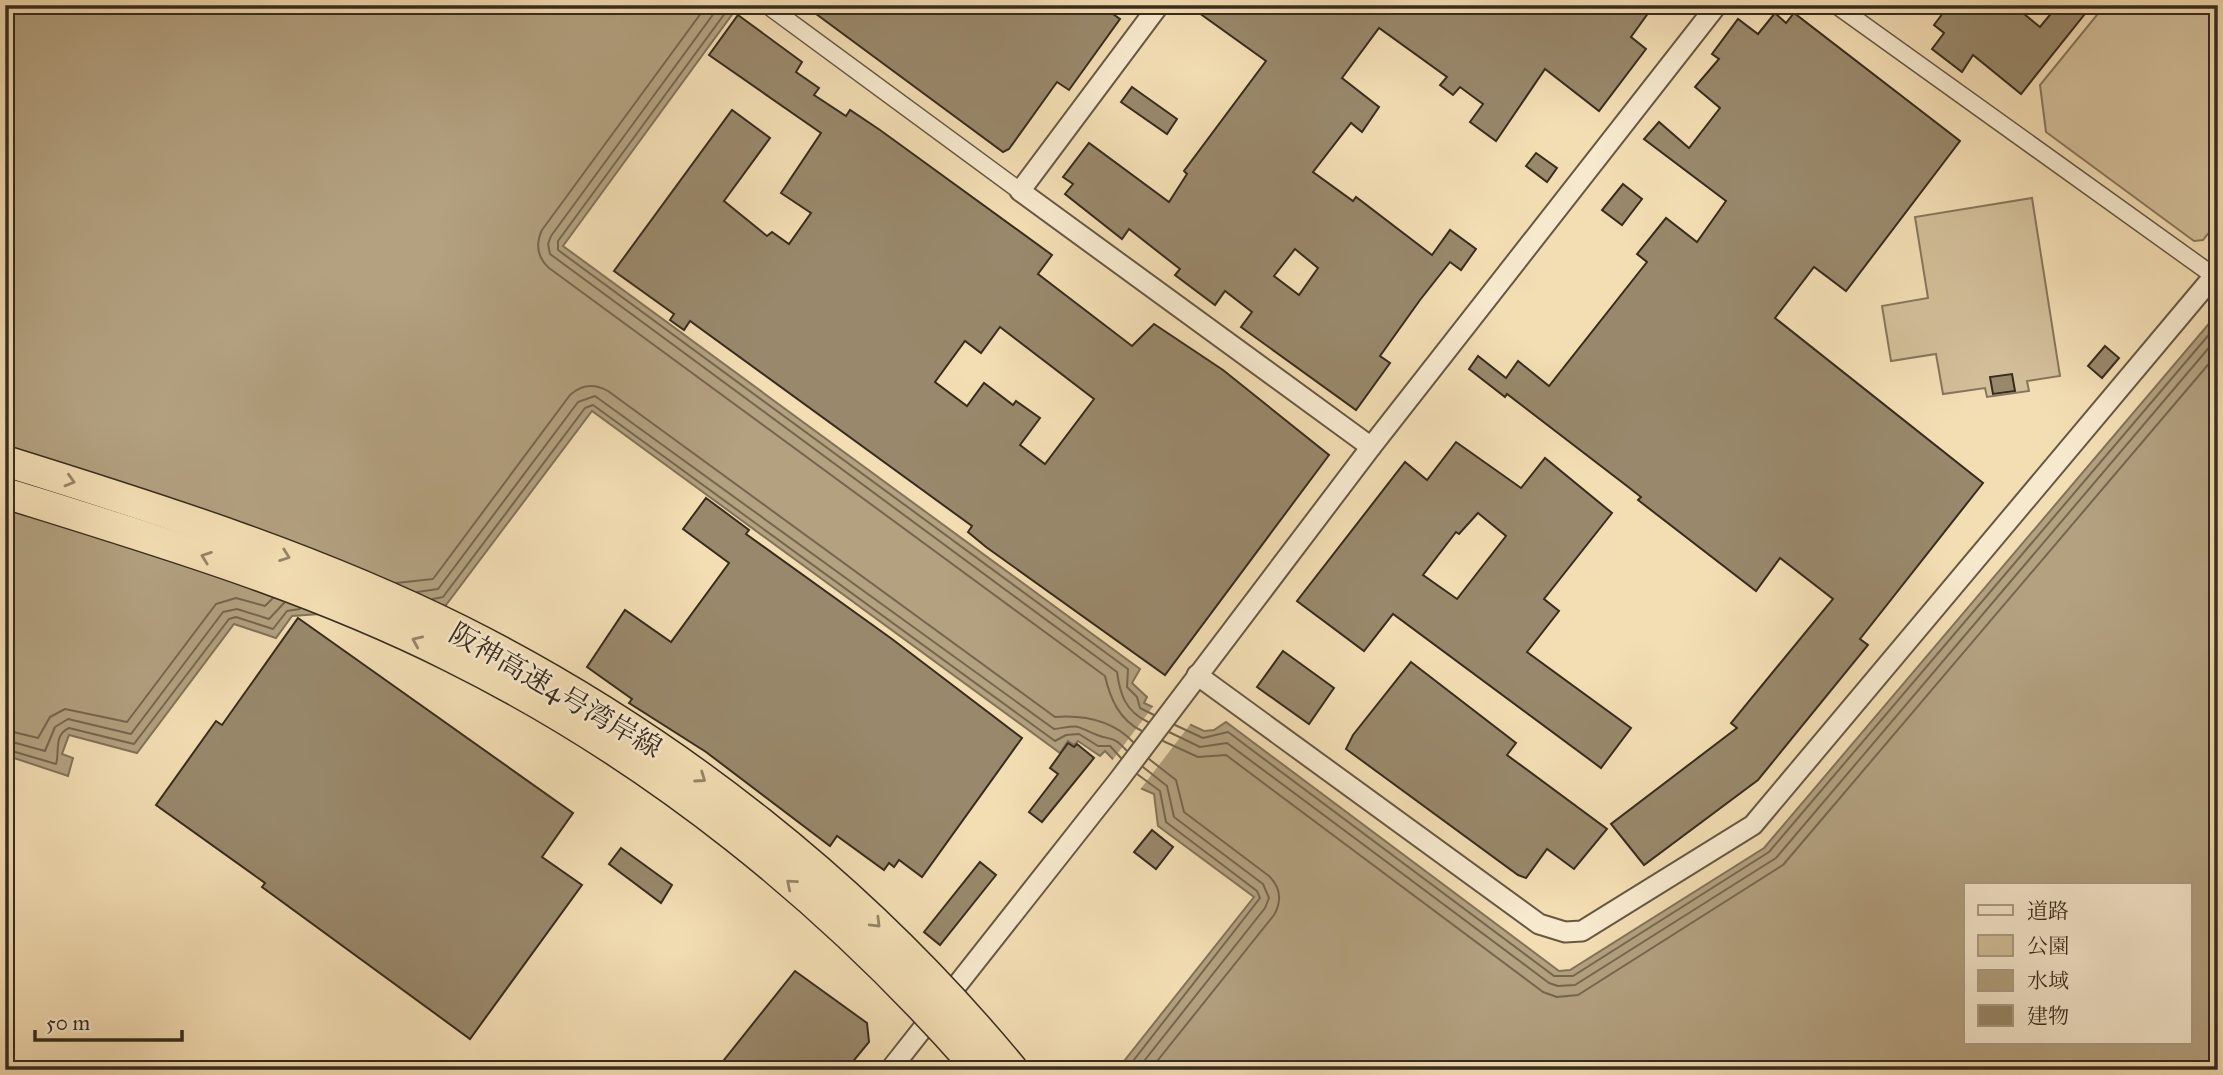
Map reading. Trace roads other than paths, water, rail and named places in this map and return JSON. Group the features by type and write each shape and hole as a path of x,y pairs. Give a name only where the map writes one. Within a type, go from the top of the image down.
{"highway":[{"name":"阪神高速4号湾岸線","path":"5,461 102,491 296,560 460,631 544,676 631,729 708,782 840,889 925,972 1013,1070"},
{"name":"阪神高速4号湾岸線","path":"5,494 188,550 277,583 450,655 532,699 685,797 756,854 830,917 895,980 979,1070"}],"street":[{"path":"767,5 1371,447"},
{"path":"1020,191 1159,5"},
{"path":"890,1070 1118,781 1371,447 1717,5"},
{"path":"1197,675 1539,924 1565,932 1582,931 1753,825 2216,274 1836,5"}],"water":[{"path":"5,5 739,5 563,246 1140,669 1132,683 1147,697 1144,703 1204,731 1214,730 1226,722 1559,971 1570,970 1764,848 2218,313 2218,1070 1117,1070 1254,897 1158,826 1154,794 1142,789 1105,751 1100,756 1078,741 1074,745 1068,741 1060,753 592,411 446,605 292,616 276,638 234,624 137,753 69,735 62,754 73,758 68,776 5,755"}]}
